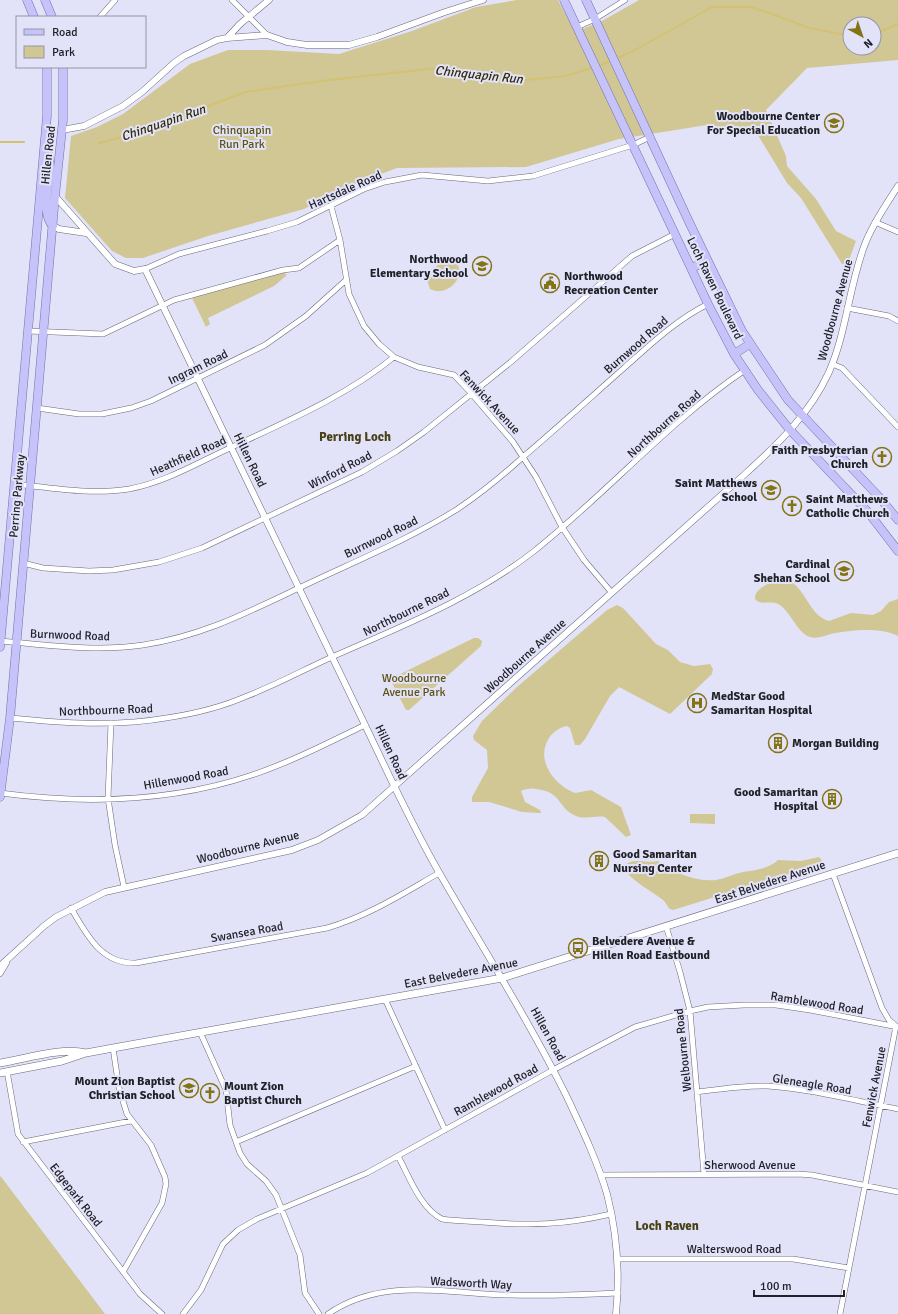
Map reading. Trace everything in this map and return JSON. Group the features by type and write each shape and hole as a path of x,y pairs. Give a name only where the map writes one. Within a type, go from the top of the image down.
{"main road":[{"path":"27,0 34,16"},
{"path":"45,0 52,16"},
{"name":"Loch Raven Boulevard","path":"564,0 615,104 708,304 734,354 790,430 868,512 898,551"},
{"name":"Loch Raven Boulevard","path":"586,0 708,261 750,344 781,390 802,416 880,498 898,520"},
{"name":"Hillen Road","path":"44,136 47,116 47,68"},
{"name":"Hillen Road","path":"55,196 62,130 64,97 63,68"},
{"path":"44,136 50,167 47,214 49,223 53,226"},
{"name":"Perring Parkway","path":"0,647 44,136"},
{"name":"Perring Parkway","path":"0,794 10,718 55,196"},
{"path":"691,268 708,261"},
{"path":"734,354 750,344"},
{"name":"East Belvedere Avenue","path":"3,1072 62,1061 86,1053 502,978 898,853"},
{"name":"East Belvedere Avenue","path":"0,1063 64,1052 78,1051 86,1053"}],"street":[{"path":"101,16 115,0"},
{"path":"232,0 248,18 267,35 287,42 308,45 349,45 377,37 445,12 484,0"},
{"path":"227,38 269,0"},
{"path":"577,27 595,19 625,0"},
{"path":"62,130 84,126 112,113 142,92 184,56 217,40 267,35"},
{"name":"Hartsdale Road","path":"144,269 179,254 282,227 370,187 405,177 422,175 488,180 515,179 546,173 633,145 650,138"},
{"name":"Woodbourne Avenue","path":"0,966 44,926 71,908 105,892 269,855 318,840 352,823 394,787 756,464 802,416 822,387 832,364 838,349 859,262 875,222 898,186"},
{"name":"Hillen Road","path":"55,196 86,234 115,264 134,270 144,269 198,378 394,787 439,873 502,978 553,1070 578,1120 601,1175 611,1214 617,1259 618,1293 616,1314"},
{"name":"Fenwick Avenue","path":"331,206 340,240 346,280 352,303 364,326 379,344 394,357 418,367 454,375 471,393 501,427 524,457 562,527 584,560 612,593"},
{"path":"875,222 898,232"},
{"path":"53,226 59,229 86,234"},
{"name":"Winford Road","path":"23,563 43,568 89,571 142,566 196,551 362,472 397,451 424,432 512,361 617,268 646,248 675,234"},
{"path":"28,331 44,330 103,334 174,300 283,270 299,268 340,240"},
{"name":"Ingram Road","path":"37,408 79,414 118,411 151,401 265,345 283,334 346,280"},
{"name":"Burnwood Road","path":"0,641 102,648 165,641 226,622 376,552 445,516 484,490 524,457 667,330 693,312 708,304"},
{"path":"848,308 889,316 898,321"},
{"name":"Heathfield Road","path":"14,484 87,492 134,488 165,479 334,398 394,357"},
{"path":"832,364 842,368 898,427"},
{"name":"Northbourne Road","path":"10,718 52,722 111,723 166,718 220,706 247,696 366,642 481,587 530,554 706,399 745,370"},
{"path":"111,723 108,798 115,846 124,887"},
{"name":"Hillenwood Road","path":"0,794 64,799 108,798 174,793 233,781 300,756 365,725"},
{"name":"Swansea Road","path":"71,908 90,940 100,951 115,960 136,963 343,924 372,912 439,873"},
{"path":"833,874 882,1008 897,1027"},
{"name":"Welbourne Road","path":"666,926 690,1011 704,1174"},
{"name":"Woodbourne Avenue","path":"0,973 7,961"},
{"path":"385,999 445,1130"},
{"name":"Ramblewood Road","path":"183,1314 201,1290 220,1250 228,1238 247,1224 349,1182 553,1070 635,1027 708,1007 776,1005 897,1027"},
{"name":"Fenwick Avenue","path":"840,1314 874,1146 880,1106 897,1027"},
{"path":"200,1032 226,1090 229,1120 236,1142 247,1164 272,1188 300,1255 305,1293 319,1314"},
{"path":"113,1048 122,1102 131,1121 151,1145 165,1177 166,1188 162,1203 123,1272"},
{"path":"236,1142 416,1066"},
{"name":"Edgepark Road","path":"3,1072 18,1134 23,1142 147,1302 162,1314"},
{"name":"Gleneagle Road","path":"697,1092 767,1086 898,1109"},
{"path":"23,1142 131,1121"},
{"path":"398,1156 425,1204 437,1216 449,1220 522,1225 554,1224 580,1221 611,1214"},
{"name":"Sherwood Avenue","path":"601,1175 805,1175 898,1192"},
{"name":"Walterswood Road","path":"617,1259 793,1259 849,1268"},
{"name":"Wadsworth Way","path":"328,1314 362,1297 400,1289 513,1295 618,1293"}],"green space":[{"name":"Chinquapin Run Park","path":"517,0 558,0 575,32 602,21 639,0 898,0 898,60 807,68 766,110 786,156 787,166 816,199 836,231 856,241 848,263 842,264 801,198 787,183 756,132 707,125 619,139 526,167 397,168 349,186 304,209 208,236 143,258 126,258 112,251 65,198 71,136 97,127 123,114 190,64 228,50 267,50 339,54 412,31 476,7"},
{"path":"450,261 456,264 459,269 459,275 456,281 446,290 438,291 430,289 427,280 430,272 438,265"},
{"path":"283,272 287,275 274,286 208,318 210,324 206,327 192,298"},
{"path":"779,579 788,580 795,584 815,612 829,621 851,613 873,615 881,611 889,602 898,599 898,636 883,631 865,630 831,634 813,638 810,637 801,631 783,607 775,603 763,603 755,599 755,595 760,589"},
{"path":"617,605 623,608 656,644 668,650 680,662 694,666 710,664 713,669 712,674 670,714 619,687 610,696 580,745 575,745 570,728 567,726 557,730 549,738 545,746 544,755 546,763 554,778 567,789 575,793 591,790 621,807 631,835 626,837 605,817 583,818 576,816 565,808 555,796 545,791 526,789 521,791 525,802 540,810 541,813 522,812 489,802 472,802 472,797 488,768 487,750 474,740 473,736 482,721 517,687 607,610"},
{"name":"Woodbourne Avenue Park","path":"474,638 478,638 482,641 481,646 409,710 406,710 391,681 392,678"},
{"path":"690,814 715,814 715,824 690,823"},
{"path":"819,857 823,862 821,864 673,910 669,908 663,900 631,877 623,867 635,861 658,861 686,876 701,880 716,880 757,870 778,860 801,861"},
{"path":"0,1176 2,1178 105,1314 0,1314"}],"waterway":[{"name":"Chinquapin Run","path":"615,59 637,49 712,7 750,7 809,28 842,34"},
{"name":"Chinquapin Run","path":"882,31 898,24"},
{"name":"Chinquapin Run","path":"598,66 611,61"},
{"name":"Chinquapin Run","path":"99,143 138,133 245,92 329,80 429,69 469,73 515,81 566,76 594,67"},
{"name":"Chinquapin Run","path":"0,142 24,142"}],"place":[{"name":"Woodbourne Center For Special Education","path":"834,123"},
{"name":"Northwood Elementary School","path":"482,266"},
{"name":"Northwood Recreation Center","path":"550,283"},
{"name":"Faith Presbyterian Church","path":"882,457"},
{"name":"Saint Matthews School","path":"771,490"},
{"name":"Saint Matthews Catholic Church","path":"792,506"},
{"name":"Cardinal Shehan School","path":"844,571"},
{"name":"MedStar Good Samaritan Hospital","path":"697,703"},
{"name":"Morgan Building","path":"778,743"},
{"name":"Good Samaritan Hospital","path":"832,799"},
{"name":"Good Samaritan Nursing Center","path":"599,861"},
{"name":"Belvedere Avenue & Hillen Road Eastbound","path":"578,948"},
{"name":"Mount Zion Baptist Christian School","path":"189,1088"},
{"name":"Mount Zion Baptist Church","path":"210,1093"}],"district":[{"name":"Perring Loch","path":"355,436"},
{"name":"Loch Raven","path":"667,1225"}]}
